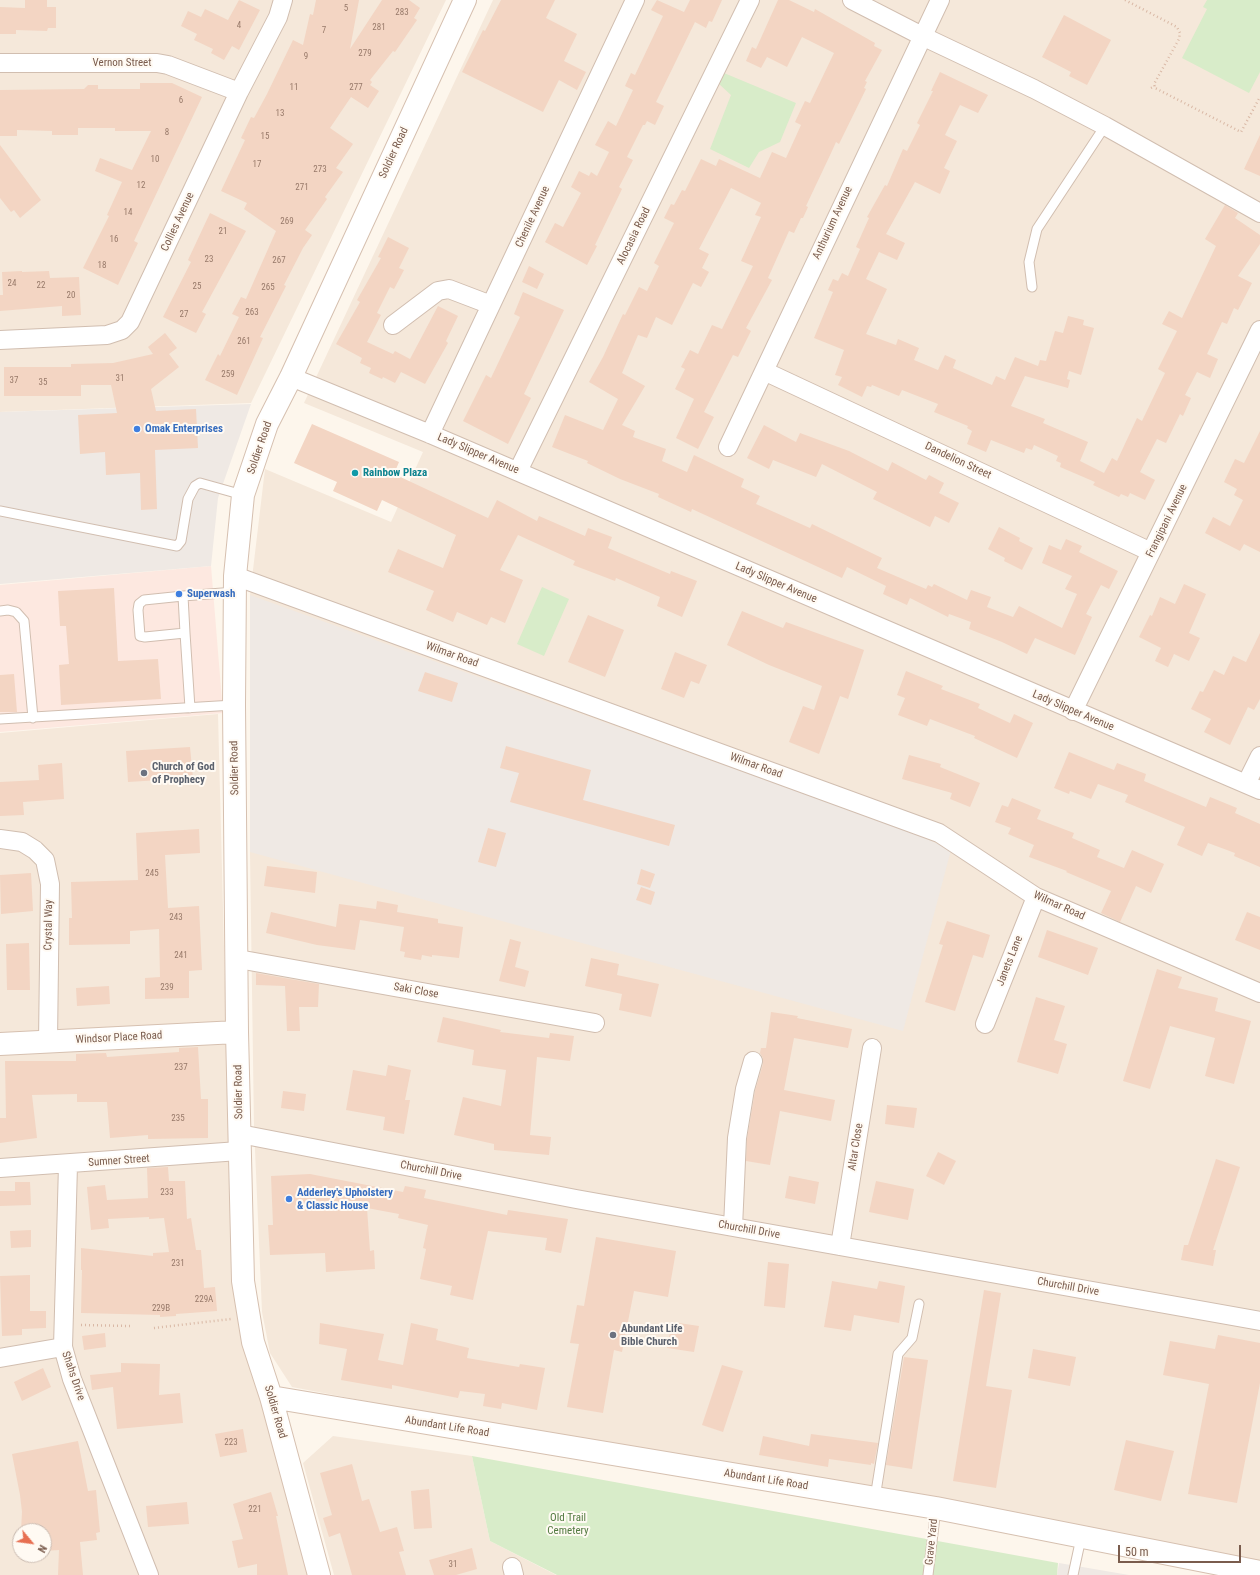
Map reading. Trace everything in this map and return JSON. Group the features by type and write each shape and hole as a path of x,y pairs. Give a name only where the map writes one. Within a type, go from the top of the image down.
{"main road":[{"name":"Soldier Road","path":"319,1575 271,1397 253,1342 243,1281 237,1032 238,959 234,705 235,584 243,495 267,424 291,377 465,0"},
{"name":"Windsor Place Road","path":"0,1044 237,1032"},
{"name":"Abundant Life Road","path":"271,1397 936,1508 1081,1538 1260,1572"}],"street":[{"name":"Collies Avenue","path":"0,340 95,337 117,333 126,327 134,316 239,92 278,17 283,0"},
{"name":"Chenile Avenue","path":"430,434 636,0"},
{"name":"Alocasia Road","path":"518,471 750,0"},
{"path":"852,0 922,36 1034,89 1105,126 1260,213"},
{"name":"Anthurium Avenue","path":"728,447 940,0"},
{"name":"Vernon Street","path":"0,63 157,63 168,65 239,92"},
{"path":"393,325 438,291 449,289 491,305"},
{"name":"Frangipani Avenue","path":"1073,711 1260,330"},
{"name":"Dandelion Street","path":"764,371 1151,552"},
{"name":"Lady Slipper Avenue","path":"291,377 518,471 1073,711 1253,787"},
{"name":"Wilmar Road","path":"235,584 939,833 1036,897 1260,993"},
{"path":"1253,787 1260,756"},
{"name":"Crystal Way","path":"0,839 22,842 35,850 45,860 50,884 48,1042"},
{"name":"Janets Lane","path":"985,1024 1036,897"},
{"name":"Saki Close","path":"238,959 595,1023"},
{"name":"Altar Close","path":"840,1246 872,1048"},
{"path":"733,1227 737,1138 745,1089 753,1061"},
{"name":"Sumner Street","path":"0,1168 68,1165 239,1143"},
{"name":"Churchill Drive","path":"239,1143 576,1199 1260,1321"},
{"name":"Shahs Drive","path":"68,1165 63,1347 72,1379 149,1575"},
{"path":"0,1358 63,1347"}],"lane":[{"path":"1032,287 1029,262 1037,229 1105,126"},
{"path":"0,511 177,546 182,542 188,499 195,486 200,483 243,495"},
{"path":"185,633 140,636 139,604 144,600 183,596 235,584"},
{"path":"183,596 190,708"},
{"path":"0,611 8,610 16,612 24,621 33,718"},
{"path":"0,719 234,705"},
{"path":"875,1498 898,1354 912,1338 919,1304"},
{"name":"Grave Yard","path":"928,1575 936,1508"},
{"path":"1073,1575 1081,1538"}],"path":[{"path":"1125,0 1177,27 1180,33 1179,39 1154,84 1155,86"},
{"path":"1151,88 1155,86"},
{"path":"1155,86 1155,88 1241,132 1260,97"},
{"path":"154,1328 249,1316"},
{"path":"64,1324 130,1326"}],"shaded area":[{"path":"0,0 446,0 251,403 0,412"},
{"path":"493,0 1260,0 1260,1572 292,1387 270,1353 262,1312 254,1127 250,853 250,595 265,469 391,522 423,452 304,403"},
{"path":"251,404 218,498 211,566 0,584 0,412"},
{"path":"211,566 223,713 0,732 0,585"},
{"path":"250,595 918,835 951,850 903,1031 250,852"},
{"path":"218,714 229,1143 239,1316 312,1575 0,1575 0,733"},
{"path":"333,1436 472,1456 490,1541 556,1575 334,1575 303,1463"},
{"path":"1059,1563 1129,1575 1057,1575"}],"green space":[{"path":"1207,0 1260,0 1260,72 1249,93 1182,58 1207,9 1203,7"},
{"path":"724,73 796,103 780,142 759,152 749,168 710,149 731,95 718,83"},
{"path":"542,587 569,599 544,656 517,644"},
{"name":"Old Trail Cemetery","path":"472,1456 1058,1563 1057,1575 557,1575 490,1541"}],"building":[{"path":"25,0 47,0 47,7 56,7 56,28 48,28 47,31 16,30 16,34 0,34 0,7 25,8"},
{"path":"239,0 260,10 239,50 232,46 224,60 211,53 213,49 194,40 197,34 181,26 188,11 201,17 205,9 228,20"},
{"path":"316,0 359,0 350,49 382,0 409,0 420,8 414,18 417,20 395,52 393,51 370,80 372,82 370,85 379,91 368,108 351,97 330,128 353,144 336,168 343,172 325,197 327,199 305,230 312,235 303,248 284,285 286,286 260,337 263,338 237,395 205,380 218,354 220,356 239,317 232,314 241,297 246,299 276,231 244,209 247,203 221,191 245,140 241,138 251,117 254,118 293,40 303,45 310,14 313,15"},
{"path":"501,0 555,0 546,18 577,34 564,61 586,72 577,90 559,80 543,112 462,72 483,30 485,31"},
{"path":"657,0 684,12 690,0 722,0 712,22 709,21 706,28 695,22 656,102 664,106 655,125 647,121 645,125 643,125 627,157 633,160 619,187 622,189 587,265 545,242 555,223 563,227 581,193 571,187 579,171 589,176 591,172 597,176 609,152 595,145 608,121 616,126 633,90 625,86 631,73 635,75 663,16 651,10"},
{"path":"778,0 789,0 814,12 815,9 875,43 874,46 882,50 865,81 867,82 864,88 866,89 839,144 836,142 806,206 808,207 803,218 801,218 794,233 789,231 768,278 772,280 746,328 751,331 738,357 733,355 704,412 714,417 698,449 676,438 694,399 675,389 685,369 681,367 690,350 698,354 712,325 722,329 753,266 741,261 761,217 755,215 761,203 731,188 699,249 709,254 702,268 709,272 701,287 693,283 672,325 656,317 647,338 638,335 622,373 645,386 622,425 635,431 633,437 666,449 662,461 687,472 694,455 744,479 741,487 760,496 756,504 810,528 812,524 882,558 877,568 926,589 928,585 932,587 934,584 967,600 971,590 991,597 987,607 1013,617 1019,606 1062,628 1077,594 1065,589 1072,576 1042,563 1049,545 1061,550 1066,539 1082,546 1079,552 1118,571 1109,589 1101,585 1086,614 1092,617 1075,655 1035,638 1027,654 969,629 971,622 949,614 948,617 910,598 907,605 883,594 886,586 847,567 842,578 692,509 691,512 658,497 659,494 620,479 587,463 588,461 552,447 565,415 603,430 618,399 589,382 603,357 623,314 625,315 639,287 647,291 659,266 654,263 674,223 664,218 671,204 674,205 682,190 685,191 701,159 716,166 719,159 760,178 772,152 786,158 801,125 795,122 805,101 810,103 834,53 802,37 787,67 767,57 761,68 746,61 752,47 756,49"},
{"path":"1064,15 1111,40 1087,85 1069,76 1071,72 1042,57"},
{"path":"940,72 988,95 978,113 960,105 945,135 957,141 944,168 950,171 940,194 915,182 886,234 905,243 897,260 879,252 866,279 887,289 866,334 896,345 898,339 919,348 914,360 938,370 945,355 956,360 953,368 992,385 996,376 1005,380 1015,357 1038,366 1040,360 1046,361 1055,331 1063,333 1068,316 1084,320 1083,325 1094,328 1081,375 1069,371 1067,379 1070,380 1068,388 1025,376 1011,406 1045,419 1043,423 1088,442 1080,461 1104,473 1112,458 1117,461 1137,418 1142,421 1165,373 1158,369 1177,331 1162,324 1169,311 1182,318 1216,246 1205,239 1225,205 1238,213 1235,218 1260,235 1260,244 1238,276 1252,283 1238,310 1234,308 1227,324 1222,322 1207,354 1218,359 1210,378 1197,372 1185,395 1191,398 1183,416 1180,414 1166,443 1157,439 1140,472 1155,480 1145,500 1130,493 1128,497 1121,494 1119,497 1093,485 1095,482 1060,467 1061,463 1056,461 1058,456 1034,445 1032,450 1026,448 1024,453 991,440 986,452 967,444 972,431 967,428 968,426 934,412 938,404 902,390 899,396 872,385 871,387 867,386 862,397 838,385 842,377 835,375 844,350 814,338 833,292 828,290 833,279 838,281 842,273 848,276 860,249 856,247 869,218 867,217 885,185 887,186 903,149 907,151 920,125 917,123 933,91 931,91"},
{"path":"140,83 172,83 202,97 134,241 138,243 118,285 83,268 109,216 107,215 122,182 95,171 100,158 132,170 151,131 115,131 115,128 78,128 78,135 52,135 52,131 17,130 17,136 0,136 0,90 84,89 88,85 98,85 98,89 140,89"},
{"path":"1260,135 1260,176 1244,169"},
{"path":"0,145 41,200 20,218 14,210 11,212 0,198"},
{"path":"210,213 246,231 202,312 206,314 196,333 163,317 191,262 188,260"},
{"path":"388,237 409,248 399,268 404,270 394,289 390,287 377,313 381,315 367,342 393,354 395,351 410,359 438,306 458,316 446,341 448,343 425,384 401,372 395,383 383,377 382,379 369,373 371,368 360,363 362,358 336,344 360,302 357,300 381,258 378,257"},
{"path":"529,266 544,274 537,289 522,282"},
{"path":"49,271 50,278 79,277 81,315 62,316 62,306 0,311 0,295 3,295 2,272"},
{"path":"523,292 564,310 524,394 531,398 508,444 463,421 486,375 491,378 520,317 514,314"},
{"path":"165,333 177,348 169,354 179,367 151,389 156,411 196,409 198,448 155,450 157,509 141,510 140,473 106,475 105,452 80,454 78,415 117,413 111,385 81,385 81,396 4,396 4,367 71,367 71,364 113,363 153,354 148,347"},
{"path":"312,424 399,462 394,474 488,518 497,500 537,521 539,516 585,536 588,528 612,537 608,548 670,574 671,571 697,581 682,617 657,606 660,597 616,578 615,581 573,565 575,561 518,535 500,570 523,580 505,623 491,617 487,625 457,612 453,622 426,610 434,591 388,572 398,549 443,568 456,535 382,500 377,511 333,491 337,482 294,463"},
{"path":"764,425 796,442 800,433 849,451 888,471 892,462 926,480 929,475 944,483 939,493 959,503 949,523 935,516 930,527 873,499 877,492 822,464 816,477 773,460 769,469 747,458"},
{"path":"1260,431 1260,552 1244,544 1240,551 1205,533 1213,517 1230,526 1243,500 1234,495 1237,489 1224,482 1235,459 1244,463"},
{"path":"999,527 1020,538 1019,541 1033,548 1022,570 1004,561 1005,558 988,549"},
{"path":"1184,584 1206,594 1189,633 1200,638 1189,661 1174,654 1168,667 1155,661 1161,648 1139,637 1150,615 1152,616 1160,597 1175,604"},
{"path":"114,588 118,661 158,659 161,699 61,705 59,665 69,664 66,626 60,626 58,591"},
{"path":"742,611 783,628 786,622 864,650 848,699 840,696 819,754 789,742 803,706 814,710 822,686 769,665 727,645"},
{"path":"588,615 624,630 605,677 568,662"},
{"path":"1260,633 1260,699 1254,710 1248,707 1230,745 1204,732 1211,719 1191,709 1200,691 1203,692 1214,670 1224,675 1233,656 1246,662"},
{"path":"675,652 707,665 699,684 691,681 684,698 661,689"},
{"path":"906,671 943,686 941,689 980,704 978,708 1010,723 1014,714 1033,723 1017,758 974,738 975,736 930,719 927,726 898,715 905,698 897,695"},
{"path":"425,672 458,683 452,702 418,691"},
{"path":"14,674 17,712 0,712 0,675"},
{"path":"506,746 591,770 583,800 675,825 669,846 510,802 519,773 500,768"},
{"path":"190,747 193,778 128,782 126,751"},
{"path":"1069,752 1114,770 1117,763 1146,774 1144,781 1206,807 1210,797 1237,808 1235,813 1260,824 1260,867 1234,856 1235,853 1208,843 1202,856 1177,845 1185,827 1125,802 1128,795 1098,784 1091,799 1070,791 1069,794 1054,788"},
{"path":"909,755 941,764 940,767 980,783 970,807 950,799 952,793 902,779"},
{"path":"62,763 64,799 23,802 24,815 0,816 0,782 39,780 38,765"},
{"path":"1012,798 1041,810 1037,819 1074,833 1072,838 1100,850 1097,857 1124,868 1132,850 1164,864 1151,893 1136,886 1120,922 1101,913 1111,891 1066,872 1067,871 1029,857 1034,845 1008,834 1011,828 995,822 1002,805 1008,807"},
{"path":"488,828 506,833 496,867 478,862"},
{"path":"199,829 200,853 165,855 168,908 199,906 202,970 189,971 189,998 145,999 145,978 160,977 159,929 130,931 130,944 69,945 69,918 72,918 71,882 138,880 136,833"},
{"path":"267,866 317,872 315,893 264,886"},
{"path":"641,869 655,874 650,888 637,884"},
{"path":"31,873 33,911 1,914 0,875"},
{"path":"641,887 655,892 651,905 636,900"},
{"path":"377,901 398,905 397,912 438,919 438,923 463,927 459,958 422,955 421,960 404,957 405,952 400,951 404,927 360,920 355,950 317,945 266,933 271,912 336,927 339,904 376,909"},
{"path":"1247,912 1260,917 1260,950 1235,940"},
{"path":"947,921 990,935 983,958 973,955 955,1011 925,1002 943,945 939,944"},
{"path":"1047,930 1098,948 1088,975 1038,957"},
{"path":"510,939 521,942 515,967 529,971 525,987 499,981"},
{"path":"29,943 30,990 7,990 6,944"},
{"path":"591,958 619,964 617,975 659,984 651,1017 619,1010 622,994 585,986"},
{"path":"1157,969 1182,977 1178,988 1218,998 1215,1011 1251,1021 1234,1084 1205,1076 1215,1038 1170,1026 1150,1089 1123,1081"},
{"path":"256,973 319,984 318,1007 299,1007 300,1031 287,1031 285,986 256,985"},
{"path":"109,986 110,1004 77,1006 76,988"},
{"path":"1036,997 1065,1006 1054,1040 1067,1044 1058,1074 1017,1062"},
{"path":"771,1012 798,1016 797,1018 852,1029 848,1048 794,1038 784,1090 835,1100 831,1121 780,1111 770,1165 746,1161 747,1139 755,1091 763,1064 763,1058 760,1053 761,1048 766,1048"},
{"path":"443,1017 501,1030 500,1032 549,1038 550,1033 574,1036 570,1061 537,1057 530,1135 551,1137 549,1155 494,1150 494,1144 454,1135 463,1097 501,1106 506,1070 472,1065 474,1050 437,1042"},
{"path":"198,1047 201,1099 208,1099 208,1138 148,1139 148,1135 110,1138 107,1102 77,1102 77,1094 32,1095 37,1138 0,1143 0,1118 6,1118 5,1061 76,1061 76,1054 106,1053 107,1057 179,1052 179,1048"},
{"path":"388,1065 411,1070 405,1100 410,1100 404,1134 383,1130 385,1117 346,1110 353,1070 386,1076"},
{"path":"283,1091 306,1094 304,1111 281,1108"},
{"path":"887,1105 917,1108 914,1128 885,1124"},
{"path":"938,1152 956,1161 944,1185 926,1176"},
{"path":"1216,1159 1240,1167 1213,1250 1216,1250 1213,1266 1181,1260 1184,1245 1188,1245"},
{"path":"168,1167 169,1181 185,1181 187,1219 191,1218 196,1250 201,1250 204,1288 215,1287 217,1311 176,1314 176,1316 160,1317 160,1315 81,1313 81,1248 153,1256 153,1253 169,1252 164,1218 149,1219 149,1217 108,1219 109,1228 91,1230 87,1187 105,1185 107,1200 148,1198 147,1168"},
{"path":"310,1174 403,1192 405,1186 426,1190 424,1198 507,1215 508,1210 568,1219 561,1253 545,1250 547,1238 488,1231 473,1300 450,1295 452,1286 420,1279 426,1249 423,1248 428,1225 398,1218 399,1214 367,1208 370,1251 374,1250 375,1269 326,1272 325,1253 270,1255 268,1225 273,1225 271,1176"},
{"path":"789,1176 819,1182 815,1204 785,1198"},
{"path":"876,1181 914,1189 908,1220 869,1212"},
{"path":"15,1182 30,1182 31,1205 0,1206 0,1191 15,1191"},
{"path":"31,1230 31,1247 11,1248 10,1231"},
{"path":"596,1237 676,1251 668,1297 634,1291 622,1352 614,1350 603,1413 567,1407 579,1344 570,1343 577,1305 584,1306"},
{"path":"768,1262 789,1264 785,1308 764,1306"},
{"path":"30,1275 30,1311 46,1311 46,1328 22,1329 22,1335 2,1336 0,1276"},
{"path":"832,1281 877,1289 879,1281 905,1286 899,1323 854,1315 851,1331 824,1327"},
{"path":"984,1290 1001,1293 986,1386 1012,1390 996,1488 953,1481"},
{"path":"672,1322 699,1326 694,1352 667,1348"},
{"path":"320,1323 384,1334 378,1360 403,1365 411,1323 438,1329 436,1340 469,1348 467,1358 519,1367 520,1364 545,1368 537,1410 502,1403 501,1409 483,1406 485,1394 460,1391 458,1398 392,1385 392,1389 341,1380 347,1349 319,1344"},
{"path":"105,1333 106,1347 84,1350 82,1336"},
{"path":"1218,1335 1260,1343 1260,1383 1237,1503 1188,1494 1209,1384 1163,1375 1170,1341 1215,1349"},
{"path":"1033,1349 1076,1357 1070,1386 1028,1378"},
{"path":"904,1357 928,1360 912,1469 886,1465"},
{"path":"121,1363 160,1364 159,1395 180,1393 183,1423 117,1429 113,1387 92,1390 90,1375 121,1372"},
{"path":"722,1365 743,1371 723,1432 702,1425"},
{"path":"43,1368 51,1387 22,1401 14,1382"},
{"path":"243,1429 247,1452 220,1457 215,1434"},
{"path":"811,1434 878,1443 874,1464 871,1463 871,1465 829,1459 828,1467 759,1455 763,1436 809,1446"},
{"path":"1126,1440 1174,1451 1161,1501 1114,1490"},
{"path":"78,1441 88,1491 96,1490 100,1532 96,1533 97,1540 80,1542 83,1575 58,1575 59,1550 52,1550 52,1523 21,1523 20,1495 12,1454"},
{"path":"352,1464 362,1501 369,1499 380,1532 397,1527 404,1551 399,1552 406,1575 352,1575 340,1533 329,1537 323,1518 332,1515 320,1473"},
{"path":"429,1489 432,1528 414,1529 411,1491"},
{"path":"271,1492 278,1516 276,1516 288,1575 257,1575 257,1564 238,1568 232,1541 243,1539 233,1504"},
{"path":"187,1502 189,1524 148,1527 146,1506"},
{"path":"472,1548 477,1569 456,1575 434,1575 429,1560"}],"place":[{"name":"Omak Enterprises","path":"137,429"},
{"name":"Rainbow Plaza","path":"355,473"},
{"name":"Superwash","path":"179,594"},
{"name":"Church of God of Prophecy","path":"144,773"},
{"name":"Adderley's Upholstery & Classic House","path":"289,1199"},
{"name":"Abundant Life Bible Church","path":"613,1335"}]}
